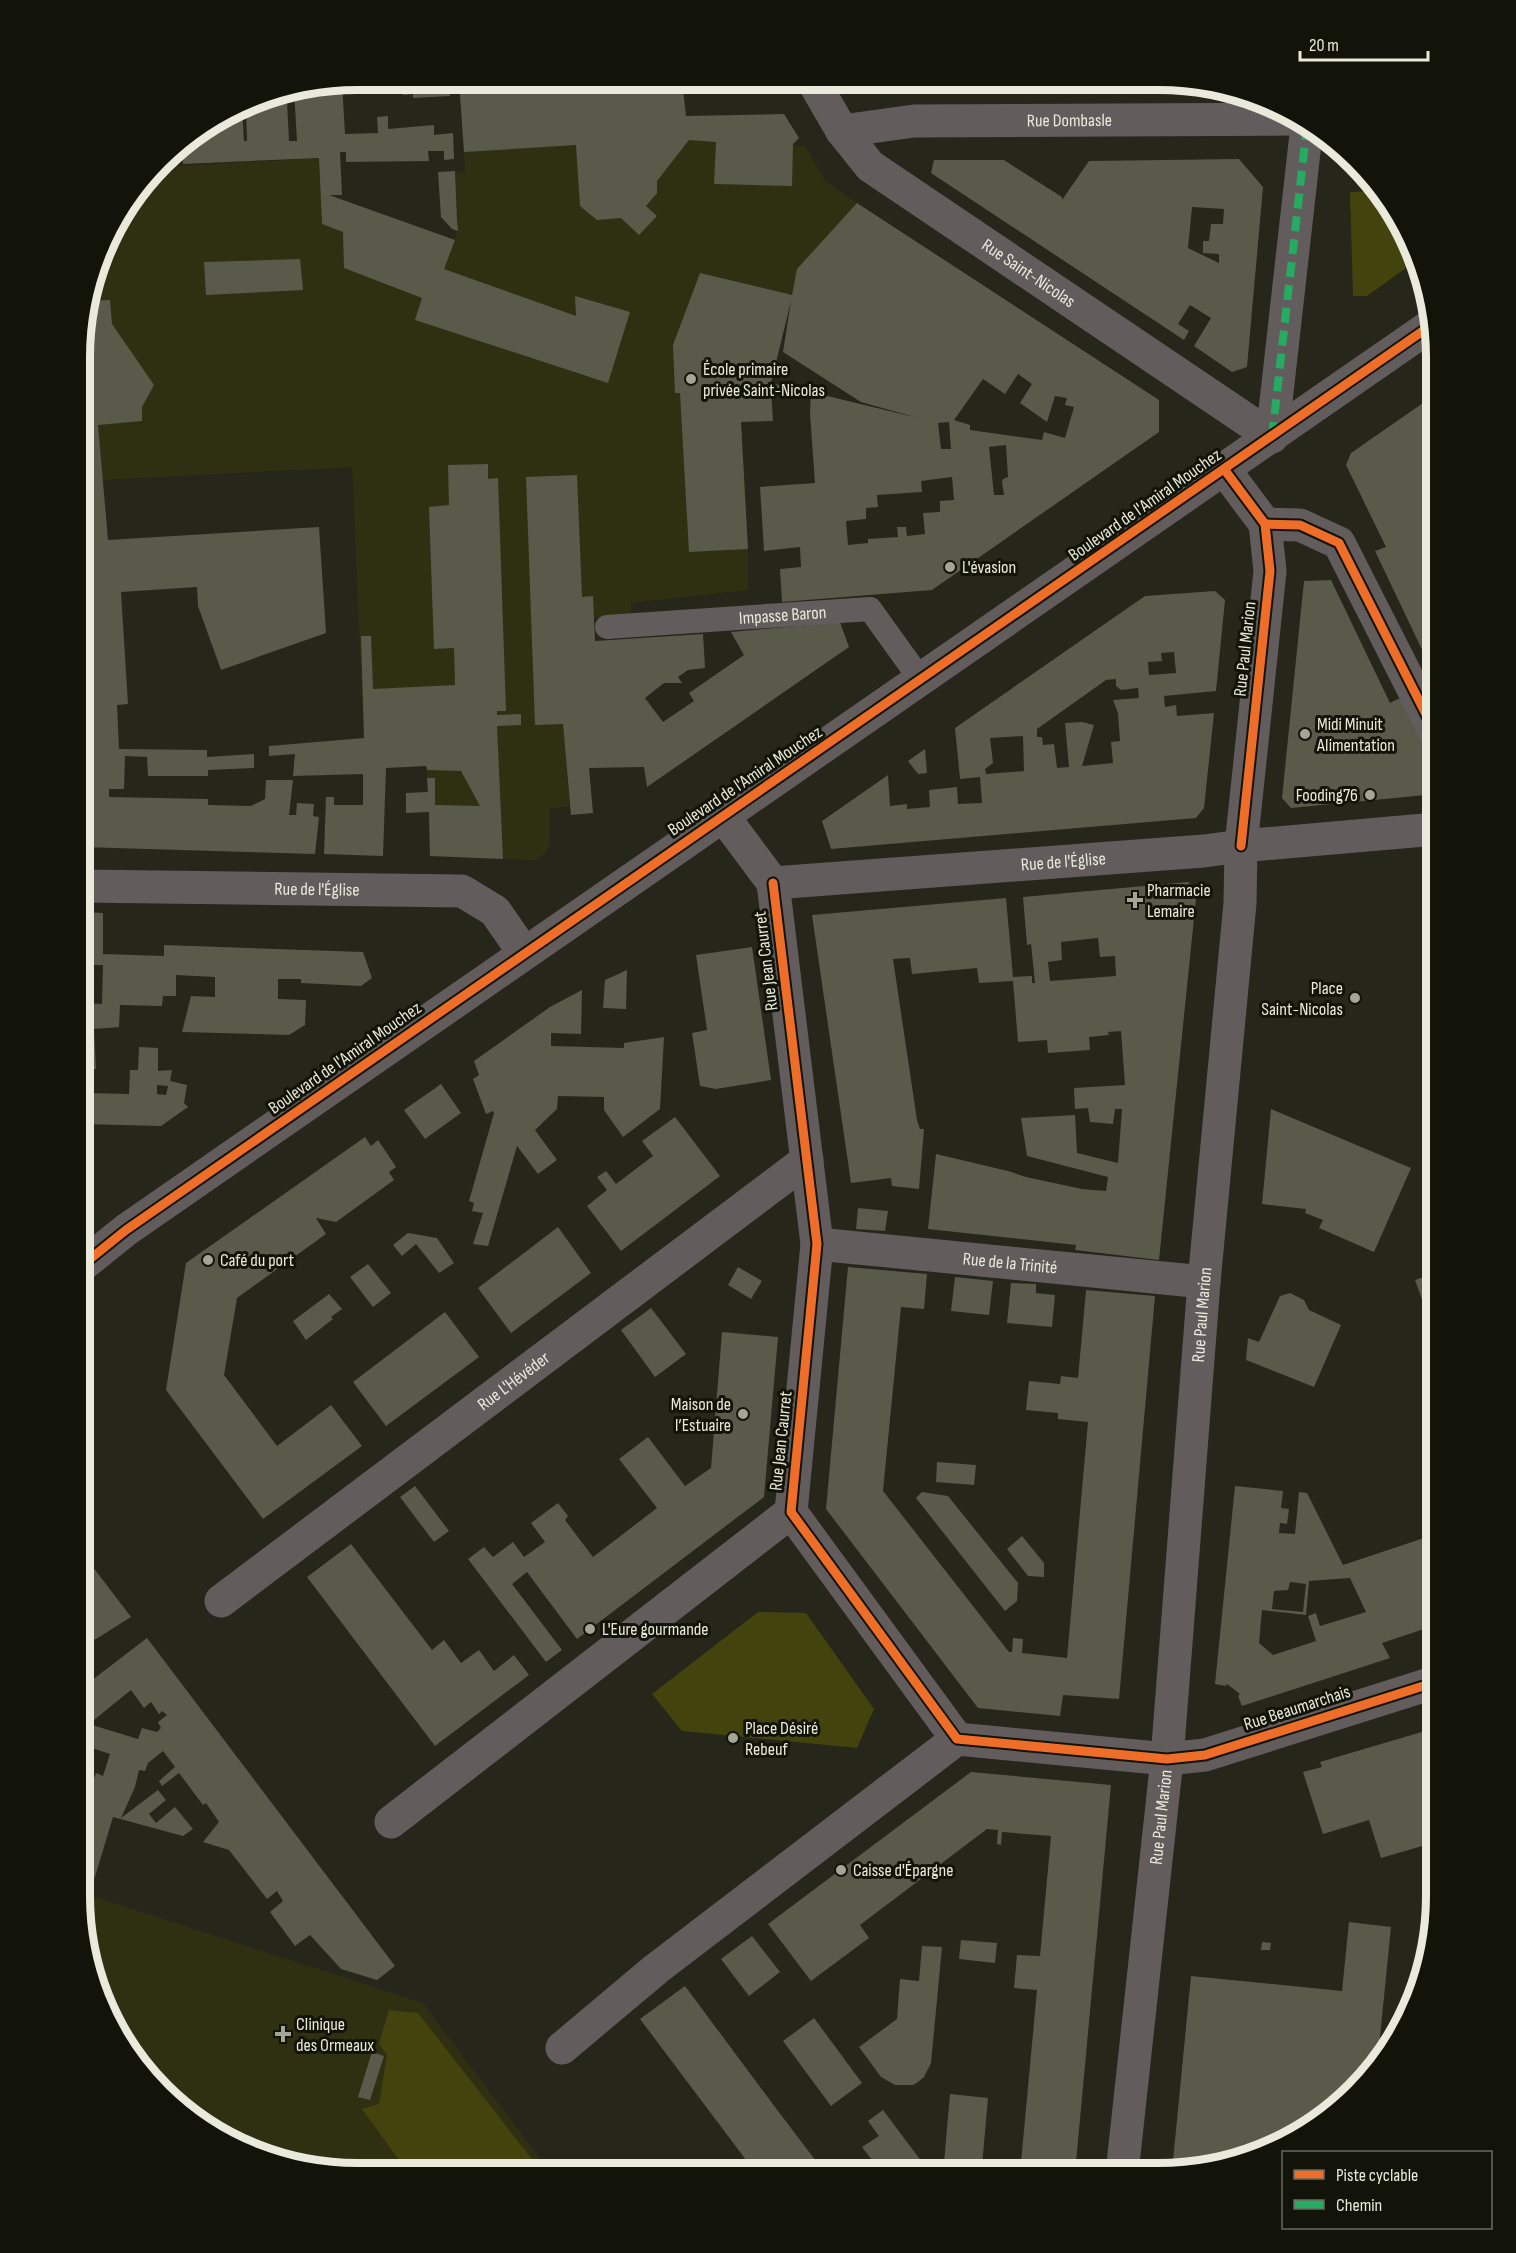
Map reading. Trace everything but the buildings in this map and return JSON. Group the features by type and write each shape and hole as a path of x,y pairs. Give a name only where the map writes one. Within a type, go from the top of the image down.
{"street":[{"name":"Rue Saint-Nicolas","path":"818,90 842,130 870,166 1272,437"},
{"name":"Rue Dombasle","path":"842,130 914,121 1279,119"},
{"path":"1272,437 1306,134"},
{"name":"Boulevard de l'Amiral Mouchez","path":"90,1259 126,1230 1424,330"},
{"path":"1224,469 1265,524 1300,525 1339,543 1426,714"},
{"name":"Rue Paul Marion","path":"1123,2163 1167,1759 1204,1282 1240,903 1241,846 1270,570 1265,524"},
{"path":"723,816 773,883"},
{"name":"Rue de l'Église","path":"773,883 1204,851 1426,830"},
{"name":"Rue Jean Caurret","path":"773,883 817,1244 791,1512 957,1738"},
{"name":"Rue de l'Église","path":"90,886 462,891 495,911 524,953"},
{"name":"Rue L'Hévéder","path":"221,1601 807,1160"},
{"name":"Rue de la Trinité","path":"817,1244 1204,1282"},
{"path":"391,1822 791,1512"},
{"name":"Rue Beaumarchais","path":"1167,1759 1205,1755 1426,1685"},
{"path":"562,2048 656,1968 957,1738 1167,1759"}],"lane":[{"name":"Impasse Baron","path":"607,627 870,609 921,680"}],"shaded area":[{"path":"460,90 683,90 689,140 805,146 826,182 857,203 797,270 771,383 741,422 748,590 631,603 631,615 594,618 598,723 563,724 570,807 550,808 550,843 546,852 535,860 430,856 425,727 364,738 352,467 90,481 90,357 92,322 99,288 110,255 126,224 145,195 170,166 319,158 322,224 444,268 458,231 455,173 465,172"},
{"path":"1368,191 1390,224 1410,265 1367,296 1353,296 1350,192"},
{"path":"758,1612 806,1613 874,1709 857,1748 682,1731 652,1694"},
{"name":"Clinique des Ormeaux","path":"90,1895 423,2003 543,2163 322,2161 271,2149 224,2127 195,2108 168,2085 145,2058 126,2029 110,1998 99,1965 92,1931"},
{"path":"389,2010 418,2013 535,2163 401,2163 362,2109 379,2104 387,2055 379,2044"}],"marked path":[{"path":"1272,437 1306,134"}],"cycle path":[{"path":"90,1259 126,1230 1424,330"},
{"path":"1224,469 1265,524 1270,571 1241,846"},
{"path":"1265,524 1300,525 1339,543 1426,714"},
{"path":"773,883 817,1244 791,1512 957,1739 1167,1759 1205,1755 1426,1685"}],"place":[{"name":"École primaire privée Saint-Nicolas","path":"691,379"},
{"name":"L'évasion","path":"950,567"},
{"name":"Midi Minuit Alimentation","path":"1305,734"},
{"name":"Fooding76","path":"1370,795"},
{"name":"Pharmacie Lemaire","path":"1135,900"},
{"name":"Place Saint-Nicolas","path":"1355,998"},
{"name":"Café du port","path":"208,1260"},
{"name":"Maison de l’Estuaire","path":"743,1414"},
{"name":"L'Eure gourmande","path":"590,1629"},
{"name":"Place Désiré Rebeuf","path":"733,1738"},
{"name":"Caisse d'Épargne","path":"841,1870"},
{"name":"Clinique des Ormeaux","path":"283,2034"}]}
